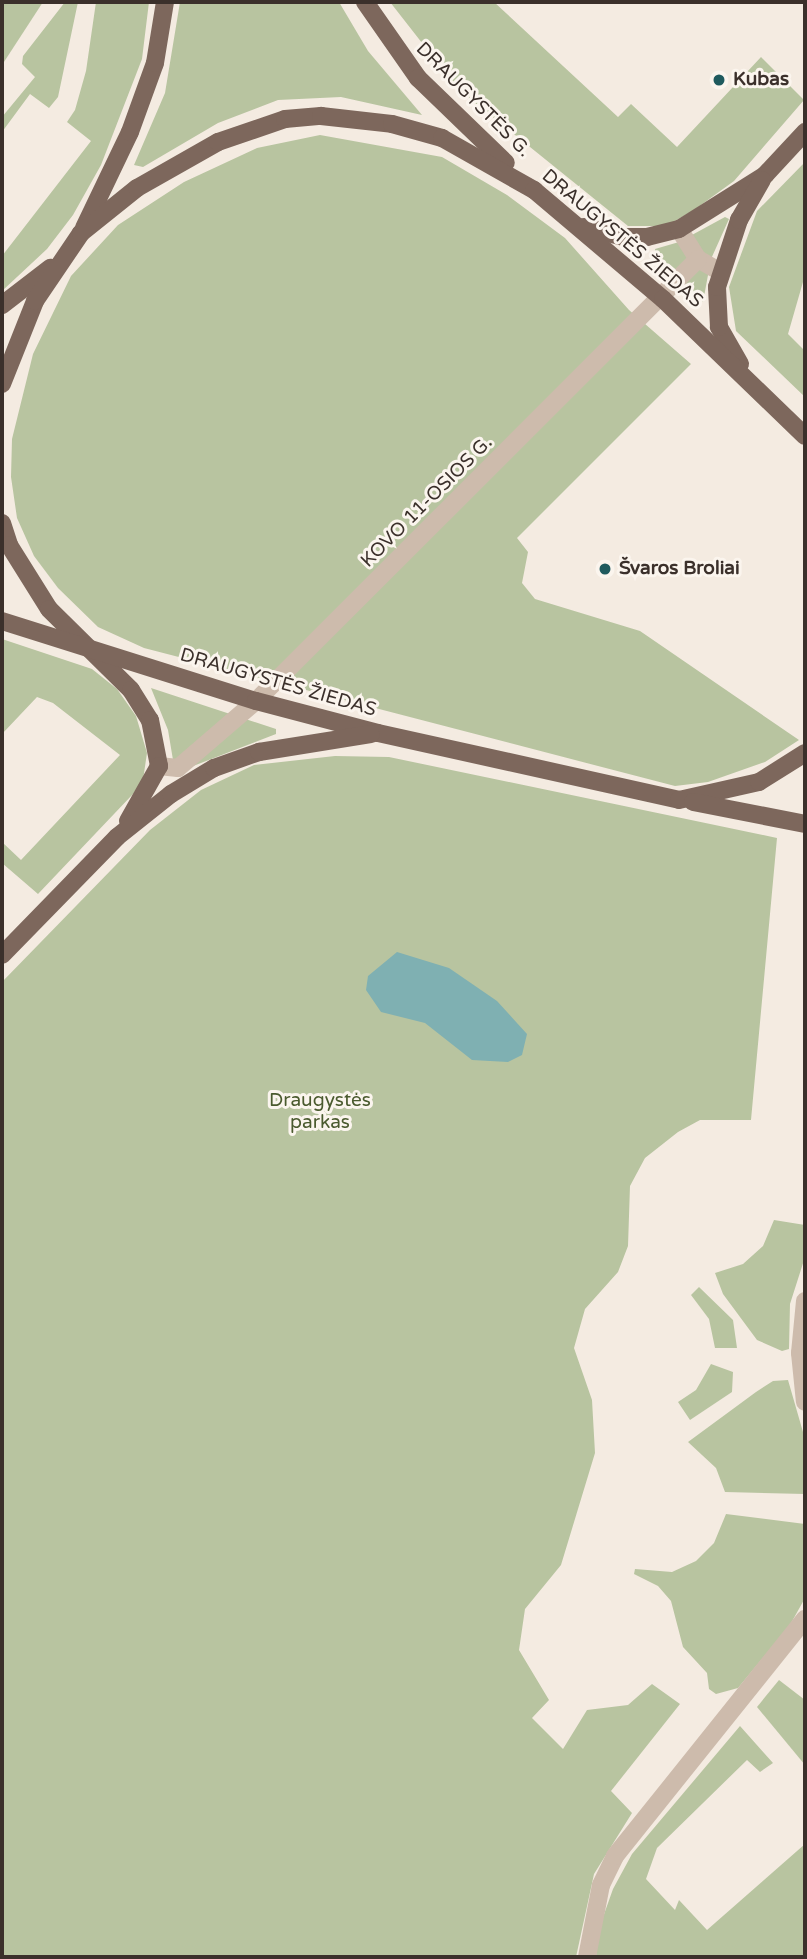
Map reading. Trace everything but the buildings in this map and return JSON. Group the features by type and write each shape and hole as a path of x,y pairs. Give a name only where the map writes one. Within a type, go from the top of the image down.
{"main road":[{"path":"81,233 134,121 155,63 165,2"},
{"name":"DRAUGYSTĖS G.","path":"365,2 418,78 534,190"},
{"name":"DRAUGYSTĖS ŽIEDAS","path":"2,384 18,337 61,259 81,233 176,163 218,142 285,119 333,117 405,127 476,154 534,190 580,226 663,299 749,379 805,436"},
{"path":"749,379 719,327 716,304 719,271 739,220 765,175 805,132"},
{"path":"580,226 624,237 647,237 679,229 765,175"},
{"path":"2,305 61,259"},
{"name":"DRAUGYSTĖS ŽIEDAS","path":"2,523 15,556 49,609 93,649 257,701 378,733 680,800 729,792 759,782 805,753"},
{"path":"2,621 93,649 142,704 154,735 159,766 117,837"},
{"path":"2,955 117,837 189,783 214,768 258,752 378,733"},
{"path":"680,800 805,824"}],"street":[{"path":"679,229 698,259 719,271"},
{"name":"KOVO 11-OSIOS G.","path":"178,768 257,701 663,299 698,259"},
{"path":"159,766 178,768 189,783"},
{"path":"805,1301 800,1353 805,1402"},
{"path":"587,1957 601,1885 615,1856 805,1619"}],"green space":[{"path":"2,2 43,2 2,65"},
{"path":"65,2 78,2 58,97 49,108 30,94 2,132 2,117 35,77 22,64 23,56"},
{"path":"96,2 149,2 142,59 101,165 73,215 47,249 2,291 2,256 91,141 67,122 75,110 86,71"},
{"path":"180,2 339,2 368,51 422,115 341,97 278,100 218,123 143,167 134,165 165,93"},
{"path":"390,2 494,2 618,117 631,104 677,147 761,57 804,100 734,181 694,210 666,226 628,226 458,89"},
{"path":"320,135 442,157 507,195 565,238 629,310 691,364 517,538 528,552 522,583 535,599 640,631 799,740 765,762 708,782 675,786 144,648 98,627 58,588 34,556 17,518 11,477 12,439 33,354 71,276 118,225 184,182 257,148"},
{"path":"805,162 805,275 788,334 805,351 805,397 736,331 729,287 757,211"},
{"path":"725,217 729,219 711,259 703,302 657,260 655,249 679,242"},
{"path":"2,639 92,669 117,689 136,716 147,753 143,780 133,794 38,894 2,863 2,842 21,860 120,755 53,703 37,697 2,734"},
{"path":"151,688 276,729 276,734 188,768 173,760 168,730"},
{"name":"Draugystės parkas","path":"335,756 389,757 777,838 751,1120 700,1120 678,1132 645,1158 630,1186 628,1246 618,1272 585,1309 574,1348 592,1400 595,1453 561,1565 525,1609 519,1650 549,1700 532,1718 563,1749 587,1710 628,1705 652,1684 680,1704 611,1791 632,1813 594,1874 576,1957 2,1957 2,982 150,830 201,790 254,765"},
{"path":"774,1220 805,1225 805,1257 790,1304 789,1349 782,1351 757,1340 723,1294 715,1273 743,1264 763,1246"},
{"path":"699,1287 733,1320 737,1348 715,1348 709,1319 691,1295"},
{"path":"711,1364 733,1372 732,1392 690,1420 678,1402 696,1390"},
{"path":"788,1380 805,1439 805,1494 725,1492 716,1468 688,1442 773,1381"},
{"path":"726,1514 805,1524 805,1598 790,1625 738,1688 716,1694 709,1689 707,1673 683,1647 671,1601 658,1586 634,1574 635,1569 672,1572 696,1561 714,1543"},
{"path":"779,1680 805,1700 805,1765 757,1707"},
{"path":"740,1726 773,1763 760,1772 747,1760 657,1848 646,1879 675,1910 679,1900 707,1930 805,1844 805,1957 596,1957 597,1934 613,1889 632,1854"}],"water":[{"path":"397,952 449,968 497,1001 527,1034 522,1055 508,1062 472,1060 425,1023 381,1012 366,990 368,976"}],"place":[{"name":"Kubas","path":"719,80"},
{"name":"Švaros Broliai","path":"605,569"}]}
